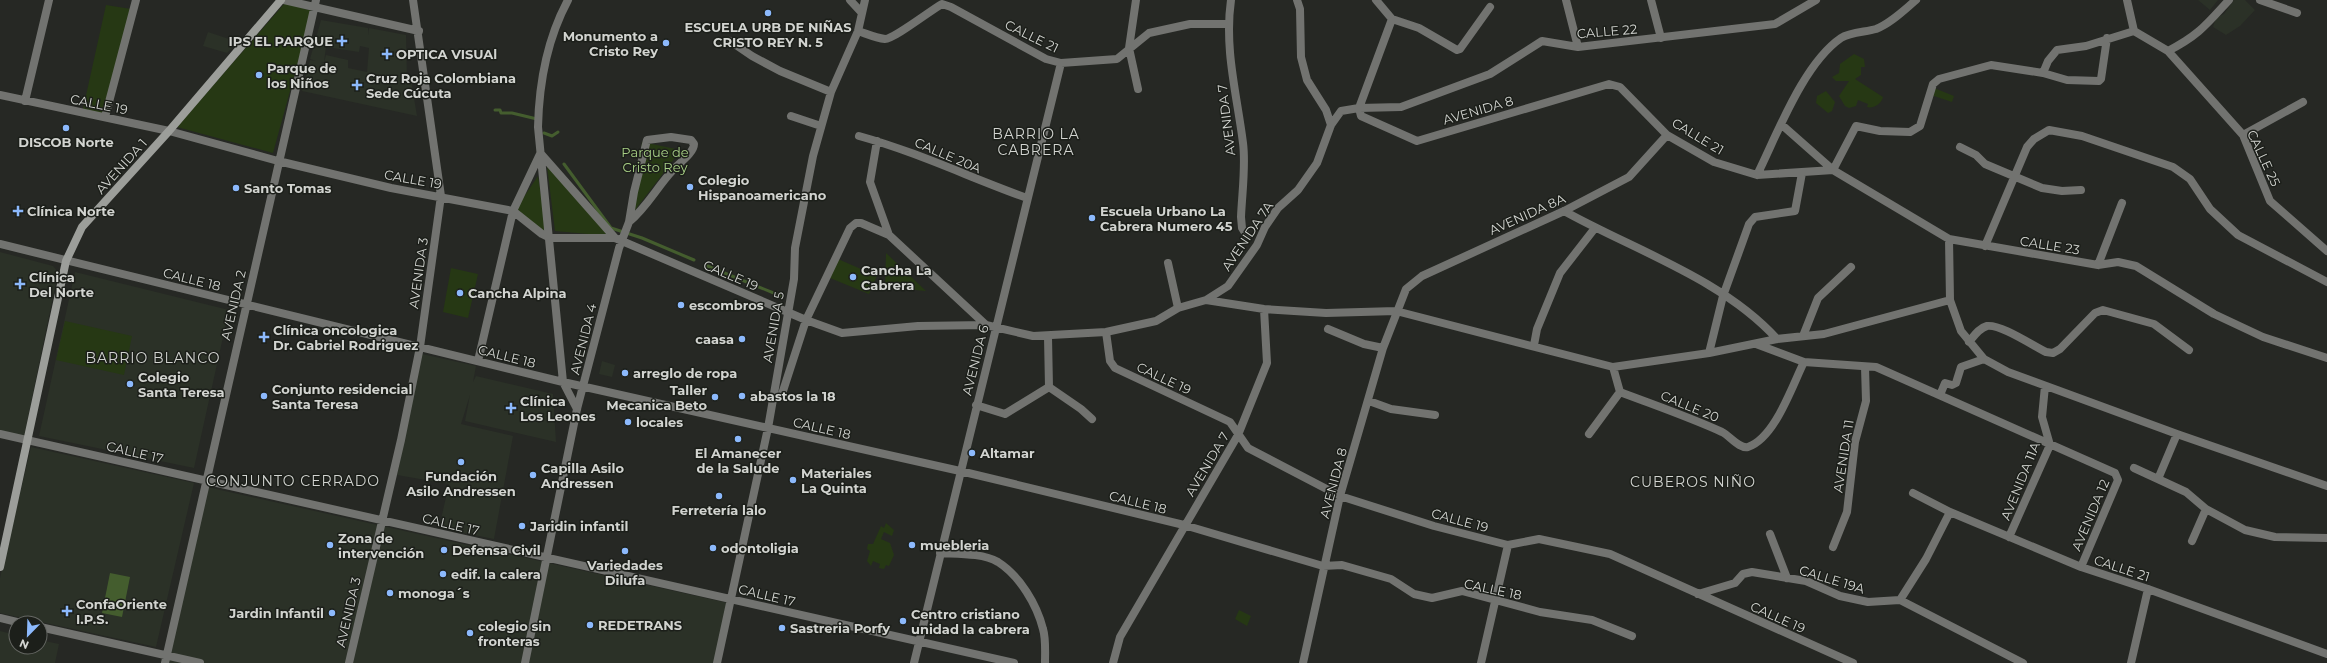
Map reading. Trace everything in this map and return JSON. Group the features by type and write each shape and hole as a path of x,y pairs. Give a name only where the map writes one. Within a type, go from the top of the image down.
{"street":[{"path":"25,101 49,0"},
{"path":"106,116 136,0"},
{"path":"282,0 315,3 419,31"},
{"name":"AVENIDA 1","path":"0,567 66,260 82,227 169,131 282,0"},
{"name":"AVENIDA 3","path":"349,663 383,520 420,347 441,196 419,31 413,0"},
{"path":"568,0 558,19 547,52 539,105 541,154 563,382 577,409"},
{"path":"850,0 862,12"},
{"name":"AVENIDA 5","path":"717,663 768,428 794,279 795,248 821,126 831,92 858,31 865,0"},
{"path":"1136,0 1129,48 1138,89"},
{"name":"AVENIDA 7","path":"1231,0 1227,24 1228,43 1244,145 1241,216 1242,228 1247,236"},
{"path":"1297,0 1300,9 1301,56 1307,80 1326,110 1331,125"},
{"path":"1376,0 1392,18 1419,28 1457,50 1460,49 1490,7"},
{"path":"1566,0 1578,47"},
{"path":"1651,0 1661,38"},
{"name":"CALLE 22","path":"1359,108 1401,107 1490,74 1542,42 1578,47 1775,24 1816,0"},
{"path":"1757,175 1797,93 1823,54 1842,38 1878,28 1902,13 1916,0"},
{"path":"2043,73 2048,60 2057,50 2086,46 2107,38 2134,31 2127,0"},
{"path":"2168,51 2189,40 2204,29 2229,0"},
{"path":"2260,0 2297,13"},
{"name":"CALLE 21","path":"858,31 887,39 899,34 918,18 944,2 1046,59 1061,63 1117,59 1149,33 1190,24 1227,24"},
{"name":"AVENIDA 2","path":"166,659 315,3"},
{"path":"1359,108 1392,18"},
{"name":"CALLE 25","path":"2134,31 2168,51 2243,135 2270,201 2327,251"},
{"path":"1833,170 1856,126 1880,131 1910,132 1920,126 1933,84 1939,79 1991,65 2043,73 2067,80 2099,81 2101,79 2107,38"},
{"path":"730,41 752,56 780,71 831,92"},
{"name":"AVENIDA 6","path":"914,663 918,641 1061,63"},
{"name":"AVENIDA 8","path":"1359,108 1361,116 1417,140 1609,84 1614,85"},
{"name":"CALLE 21","path":"1614,85 1620,87 1667,135 1714,162 1757,175 1833,170"},
{"name":"CALLE 19","path":"0,95 106,116 169,131 278,161 391,188 513,210 542,234 550,238 615,238 842,334 918,326 986,325 1033,336 1106,332 1156,321 1178,308 1206,300"},
{"path":"2243,135 2303,102"},
{"name":"AVENIDA 7A","path":"1206,300 1228,286 1257,245 1265,227 1278,208 1298,190 1317,163 1331,125 1342,111 1359,108"},
{"path":"790,116 821,126"},
{"name":"CALLE 23","path":"1782,126 1833,170 1950,239 2098,265 2118,262 2136,266 2214,314 2262,337 2327,358"},
{"path":"1985,246 2027,146 2034,138 2049,130 2082,136 2173,167 2190,179 2210,209 2238,235 2327,282"},
{"name":"AVENIDA 8A","path":"1396,312 1406,289 1422,276 1564,211 1629,177 1667,135"},
{"name":"CALLE 20A","path":"859,136 899,147 974,179 1027,198"},
{"name":"AVENIDA 4","path":"525,663 548,558 577,409 619,248 628,226 634,192 647,140 671,137 686,138 691,140 694,147 672,171 644,209 628,226"},
{"path":"877,141 870,182 889,236"},
{"path":"1960,147 1976,155 1985,164 2042,188 2062,191 2081,190"},
{"path":"478,361 513,210 541,154"},
{"path":"541,154 615,238"},
{"path":"1709,353 1723,296 1752,219 1755,217 1795,211 1802,173"},
{"path":"2098,265 2122,203"},
{"path":"1564,211 1595,228 1701,279 1760,321 1777,339"},
{"path":"772,400 782,394 806,320 850,228 856,223 861,223 889,236 986,325"},
{"path":"1534,345 1537,328 1560,273 1595,228"},
{"path":"1950,239 1950,300 1961,331 1984,359 2008,372 2177,434 2327,486"},
{"name":"CALLE 18","path":"0,244 563,382 960,471 1184,525 1323,566 1342,565 1391,579 1414,594 1432,598 1462,591 1540,612 1592,620 1632,636"},
{"path":"1168,263 1178,308"},
{"path":"1803,336 1818,298 1852,267"},
{"path":"1206,300 1264,309 1326,314 1396,312 1534,345 1613,367 1709,353 1777,339 1824,334 1950,300"},
{"name":"AVENIDA 7","path":"1113,663 1120,637 1184,525 1238,435 1266,363 1264,309"},
{"path":"1969,342 1986,326 1996,326 2046,352 2053,353 2060,349 2095,313 2103,310 2154,324 2189,350"},
{"name":"AVENIDA 8","path":"1303,663 1323,566 1340,496 1396,312"},
{"path":"1328,329 1364,344 1384,348"},
{"name":"CALLE 19","path":"1106,332 1110,361 1115,368 1230,422 1248,448 1340,496 1434,526 1508,545 1539,539 1610,554 1838,660 1853,663"},
{"path":"1048,336 1049,387"},
{"path":"1756,344 1804,362 1876,367 2050,445"},
{"path":"1940,395 1945,383 1952,385 1956,383 1961,367 1984,359"},
{"name":"CALLE 20","path":"1620,392 1721,432 1730,436 1738,444 1747,447 1756,442 1774,423 1804,362"},
{"path":"1589,434 1620,392 1613,367"},
{"name":"AVENIDA 11","path":"1833,547 1846,512 1855,442 1866,401 1865,367"},
{"name":"AVENIDA 11A","path":"2009,537 2050,445 2042,417 2046,386"},
{"path":"976,405 1005,414 1049,387"},
{"path":"1049,387 1081,409 1092,419"},
{"path":"1369,401 1391,409 1435,415"},
{"name":"CALLE 17","path":"0,434 1014,663"},
{"path":"2158,479 2177,434"},
{"name":"AVENIDA 12","path":"2050,445 2115,473 2118,480 2081,567"},
{"path":"2134,468 2186,492 2206,510 2245,530 2275,537 2327,538"},
{"name":"CALLE 21","path":"1913,493 1950,512 2081,567 2148,589 2327,654"},
{"path":"2192,541 2206,510"},
{"path":"1950,512 1926,559 1900,600 2023,663"},
{"path":"1770,534 1787,578"},
{"path":"1481,663 1508,545"},
{"path":"940,553 987,558 997,562 1013,575 1032,600 1044,630 1045,663"},
{"name":"CALLE 19A","path":"1698,594 1735,583 1743,574 1752,572 1806,581 1840,596 1868,602 1900,600"},
{"path":"2131,663 2148,589"},
{"path":"48,629 166,659 200,663"}],"shaded area":[{"path":"2198,0 2218,0 2210,10"},
{"path":"2234,0 2245,0 2255,10 2240,26 2226,35 2213,27 2216,18 2224,14"},
{"path":"321,20 368,28 368,35 369,28 406,35 407,79 411,80 417,116 302,91 310,60 316,61 310,59","holes":["360,46 369,48 367,72 348,68 348,60 326,55 324,63 321,62 324,62 326,47 359,52"]},
{"path":"208,32 238,42 227,53 203,46"},
{"path":"0,252 53,266 58,272 24,437 0,432"},
{"path":"75,272 229,310 194,468 39,436"},
{"path":"422,354 476,366 473,382 476,376 553,394 556,442 465,421 470,395 461,424 513,436 494,539 439,528 449,484 397,475"},
{"path":"602,361 615,365 612,377 599,374"},
{"path":"31,447 194,483 156,647 48,623 48,615 9,615 0,613 0,578"},
{"name":"Zona de intervención","path":"207,487 728,603 714,663 166,663"},
{"path":"110,573 130,577 122,617 102,613"},
{"path":"0,631 8,633 8,655 48,655 48,642 59,644 55,663 0,663"}],"green space":[{"path":"285,3 312,11 273,153 177,127"},
{"path":"106,5 131,9 105,114 83,109"},
{"path":"1854,54 1864,59 1865,67 1861,67 1861,75 1855,79 1883,97 1875,106 1867,107 1868,104 1858,100 1856,106 1849,108 1845,106 1839,96 1849,81 1836,81 1832,77 1839,73 1840,64"},
{"path":"1934,88 1954,96 1952,102 1931,95"},
{"path":"1826,91 1835,102 1832,111 1828,113 1816,103 1817,96"},
{"name":"Parque de Cristo Rey","path":"642,142 681,150 632,214"},
{"path":"547,166 610,236 555,231"},
{"path":"538,176 547,234 515,210"},
{"path":"886,253 926,291 885,287"},
{"name":"Cancha La Cabrera","path":"838,259 877,276 869,294 830,278"},
{"name":"Cancha Alpina","path":"451,268 478,274 468,318 443,312"},
{"path":"65,321 132,336 124,375 56,360"},
{"path":"886,523 894,530 892,536 884,532 881,539 890,543 894,555 889,566 886,565 884,569 879,568 880,564 873,561 871,566 867,561 870,551 867,549 868,544 873,544 881,526 884,528"},
{"path":"1239,610 1251,616 1247,626 1235,619"}],"waterway":[{"path":"495,110 500,110 501,113 512,113 537,119 537,121"},
{"path":"544,133 552,136 558,132"},
{"path":"564,164 611,228 642,238 694,260"},
{"path":"705,265 781,296"}],"place":[{"name":"ESCUELA URB DE NIÑAS CRISTO REY N. 5","path":"768,13"},
{"name":"IPS EL PARQUE","path":"342,41"},
{"name":"Monumento a Cristo Rey","path":"666,43"},
{"name":"OPTICA VISUAl","path":"387,54"},
{"name":"Parque de los Niños","path":"259,75"},
{"name":"Cruz Roja Colombiana Sede Cúcuta","path":"357,85"},
{"name":"DISCOB Norte","path":"66,128"},
{"name":"Colegio Hispanoamericano","path":"690,187"},
{"name":"Santo Tomas","path":"236,188"},
{"name":"Clínica Norte","path":"18,211"},
{"name":"Escuela Urbano La Cabrera Numero 45","path":"1092,218"},
{"name":"Cancha La Cabrera","path":"853,277"},
{"name":"Clínica Del Norte","path":"20,284"},
{"name":"Cancha Alpina","path":"460,293"},
{"name":"escombros","path":"681,305"},
{"name":"Clínica oncologica Dr. Gabriel Rodriguez","path":"264,337"},
{"name":"caasa","path":"742,339"},
{"name":"arreglo de ropa","path":"625,373"},
{"name":"Colegio Santa Teresa","path":"130,384"},
{"name":"Conjunto residencial Santa Teresa","path":"264,396"},
{"name":"abastos la 18","path":"742,396"},
{"name":"Taller Mecanica Beto","path":"715,397"},
{"name":"Clínica Los Leones","path":"511,408"},
{"name":"locales","path":"628,422"},
{"name":"El Amanecer de la Salude","path":"738,439"},
{"name":"Altamar","path":"972,453"},
{"name":"Fundación Asilo Andressen","path":"461,462"},
{"name":"Capilla Asilo Andressen","path":"533,475"},
{"name":"Materiales La Quinta","path":"793,480"},
{"name":"Ferretería lalo","path":"719,496"},
{"name":"Jaridin infantil","path":"522,526"},
{"name":"Zona de intervención","path":"330,545"},
{"name":"muebleria","path":"912,545"},
{"name":"odontoligia","path":"713,548"},
{"name":"Defensa Civil","path":"444,550"},
{"name":"Variedades Dilufa","path":"625,551"},
{"name":"edif. la calera","path":"443,574"},
{"name":"monoga´s","path":"390,593"},
{"name":"ConfaOriente I.P.S.","path":"67,611"},
{"name":"Jardin Infantil","path":"332,613"},
{"name":"Centro cristiano unidad la cabrera","path":"903,621"},
{"name":"REDETRANS","path":"590,625"},
{"name":"Sastreria Porfy","path":"782,628"},
{"name":"colegio sin fronteras","path":"470,633"}],"district":[{"name":"BARRIO LA CABRERA","path":"1036,142"},
{"name":"BARRIO BLANCO","path":"153,358"},
{"name":"CONJUNTO CERRADO","path":"293,481"},
{"name":"CUBEROS NIÑO","path":"1693,482"}]}
